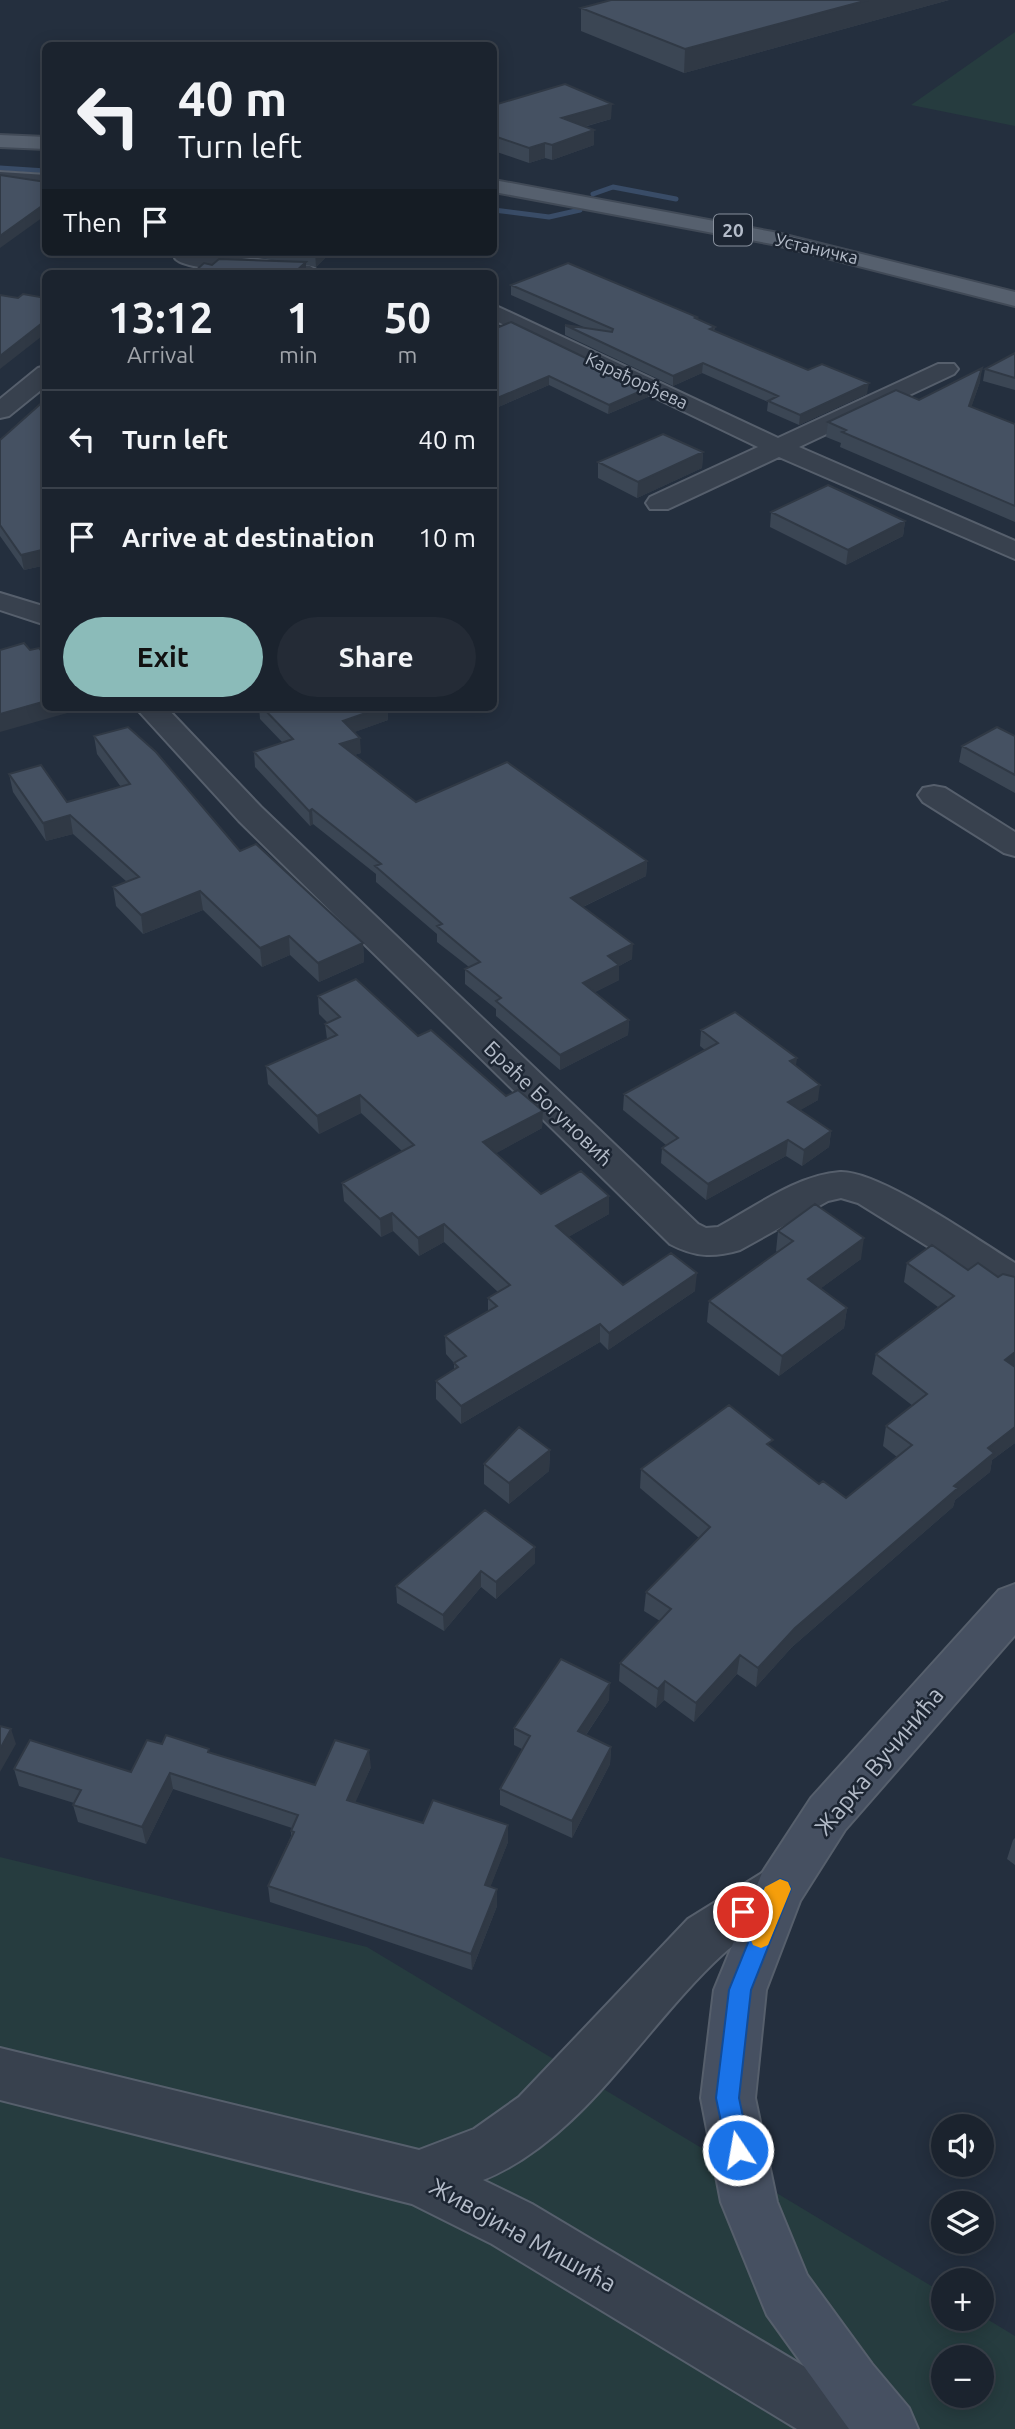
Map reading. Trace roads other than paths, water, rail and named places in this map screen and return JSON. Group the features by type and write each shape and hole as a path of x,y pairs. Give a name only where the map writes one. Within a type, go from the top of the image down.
{"main road":[{"path":"0,141 42,143"},
{"name":"Устаничка","path":"497,187 773,238 1015,299"}],"street":[{"path":"0,178 42,180"},
{"path":"172,270 188,256"},
{"path":"196,256 290,270"},
{"name":"Карађорђева","path":"497,313 780,448 1015,551"},
{"path":"659,503 946,369"},
{"path":"6,401 42,376"},
{"path":"6,401 42,402"},
{"path":"0,601 42,616"},
{"name":"Браће Богуновић","path":"154,711 250,814 684,1234 701,1243 726,1240 818,1189 842,1185 871,1194 1015,1282"},
{"path":"934,795 1015,846"},
{"name":"Жарка Вучинића","path":"888,2429 851,2385 787,2295 749,2202 727,2098 740,1990 780,1889 828,1814 1015,1604"},
{"path":"419,2178 492,2149 538,2116 706,1936 780,1889"},
{"name":"Живојина Мишића","path":"0,2074 419,2178 512,2224 853,2429"}],"waterway":[{"path":"0,168 42,171"},
{"path":"593,194 613,187 676,199"},
{"path":"497,210 549,217 580,210"}]}
